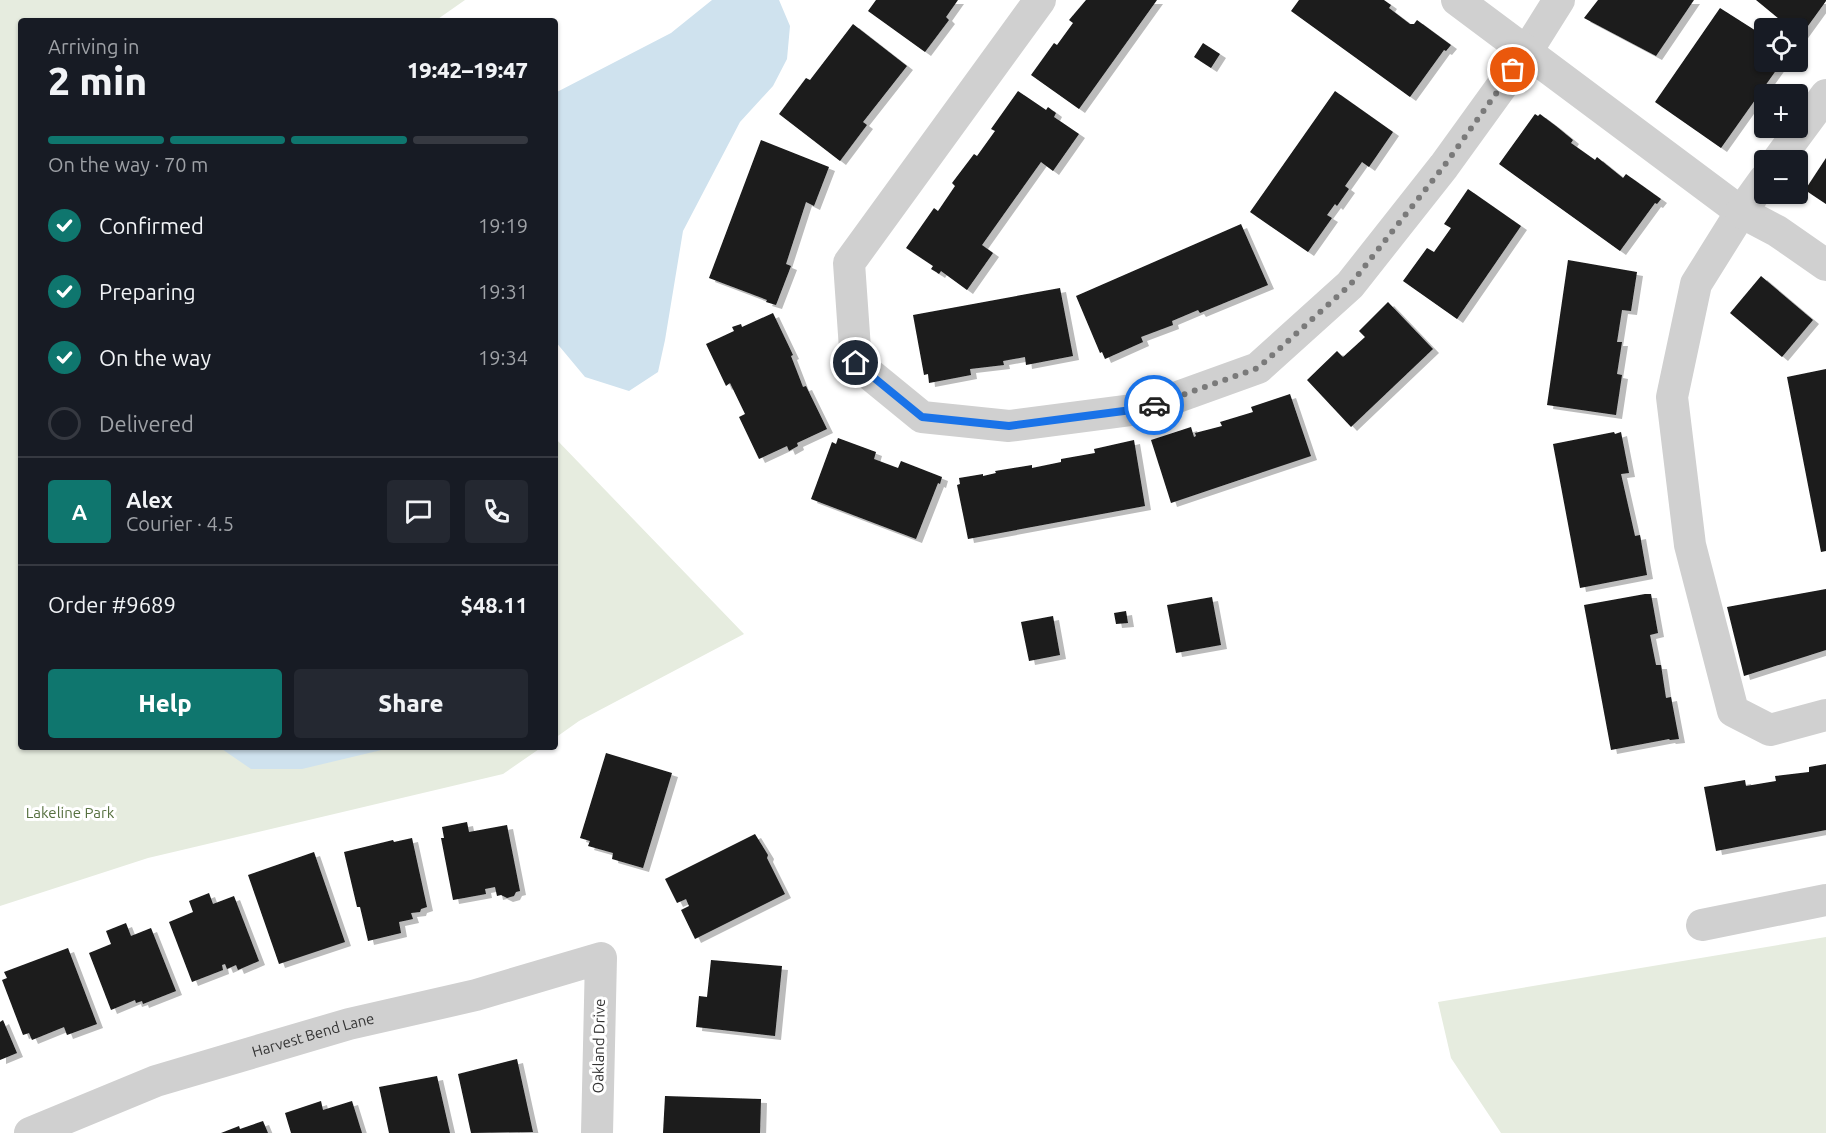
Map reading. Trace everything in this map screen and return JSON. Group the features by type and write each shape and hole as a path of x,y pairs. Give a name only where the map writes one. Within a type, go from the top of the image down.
{"street":[{"path":"1040,0 849,263 856,363 922,417 1009,426 1147,408 1258,368 1350,285 1444,166 1527,51 1559,0"},
{"path":"1457,0 1741,212 1777,231 1826,265"},
{"path":"1785,150 1826,95"},
{"path":"1754,194 1696,284 1672,397 1690,545 1733,711 1770,730 1826,715"},
{"path":"1702,925 1826,900"},
{"name":"Harvest Bend Lane","path":"30,1133 156,1081 349,1024 476,995 601,958"},
{"name":"Oakland Drive","path":"597,1133 601,958"}],"green space":[{"name":"Lakeline Park","path":"0,0 465,0 439,18 18,18 18,750 538,750 503,774 148,858 0,906"},
{"path":"558,441 744,634 579,721 558,736"},
{"path":"1826,937 1826,1133 1501,1133 1451,1058 1438,1002"}],"water":[{"path":"712,0 779,0 790,26 787,59 773,86 740,122 683,231 658,372 629,391 585,377 558,345 558,91 671,33"},
{"path":"223,750 381,750 302,769 251,769"}],"building":[{"path":"876,0 958,0 946,17 949,20 925,52 868,11"},
{"path":"1086,0 1157,0 1079,109 1031,75 1054,43 1057,45 1073,23 1069,20"},
{"path":"1299,0 1384,0 1391,5 1389,8 1410,24 1414,24 1417,20 1451,45 1446,51 1444,50 1410,97 1291,11"},
{"path":"1598,0 1694,0 1656,56 1584,18"},
{"path":"1756,0 1826,0 1808,26 1808,18 1778,18"},
{"path":"1720,8 1754,30 1754,72 1775,72 1766,84 1754,84 1754,101 1721,148 1655,102"},
{"path":"853,24 907,66 863,122 867,125 840,161 779,114 806,78 810,80"},
{"path":"1203,43 1220,54 1211,68 1194,57"},
{"path":"1018,91 1046,110 1048,107 1056,113 1054,117 1079,134 1053,171 1041,162 982,245 993,253 967,290 941,271 939,274 931,269 933,266 906,248 934,208 938,211 955,186 952,183 974,154 977,156 995,131 991,129"},
{"path":"1335,91 1393,132 1369,167 1362,162 1345,186 1349,189 1337,206 1335,204 1327,215 1332,218 1308,252 1250,212"},
{"path":"1535,114 1538,116 1540,114 1556,126 1573,140 1571,143 1595,160 1597,157 1623,178 1626,174 1661,199 1657,204 1655,203 1620,251 1499,164"},
{"path":"761,140 829,167 814,206 806,202 786,264 791,266 776,305 709,278"},
{"path":"1826,158 1826,204 1808,192 1808,185"},
{"path":"1468,189 1521,226 1457,319 1403,281 1427,248 1434,252 1451,228 1444,224"},
{"path":"1241,224 1268,285 1200,313 1198,310 1172,321 1173,325 1141,337 1143,342 1105,359 1102,352 1100,353 1076,296"},
{"path":"1568,260 1637,272 1631,311 1622,310 1617,342 1622,342 1617,374 1622,375 1616,415 1547,405"},
{"path":"1761,276 1813,320 1782,357 1730,313"},
{"path":"1060,288 1073,356 1026,365 1025,357 1003,361 1004,365 970,369 971,375 929,383 928,374 924,375 913,315"},
{"path":"1388,302 1433,349 1351,427 1307,380 1337,351 1343,357 1365,337 1359,331"},
{"path":"773,313 793,355 791,356 803,387 806,386 827,429 797,443 798,446 789,451 787,446 759,459 739,417 745,414 730,383 726,386 706,344 734,331 732,327 741,324 742,327"},
{"path":"1826,369 1826,551 1821,552 1787,377"},
{"path":"1290,394 1311,456 1171,503 1151,440 1191,427 1194,437 1195,433 1222,426 1220,422 1253,412 1251,407"},
{"path":"1614,432 1615,434 1621,432 1629,473 1621,474 1635,536 1640,535 1647,575 1580,588 1553,444"},
{"path":"838,438 876,452 874,459 898,468 901,461 942,477 916,539 811,499 832,442 836,444"},
{"path":"1134,440 1145,506 968,539 957,485 960,484 959,478 1061,462 1061,459 1095,453 1094,449"},
{"path":"1826,589 1826,650 1744,676 1727,607"},
{"path":"1651,594 1658,633 1650,635 1656,665 1661,665 1666,698 1671,697 1679,739 1611,750 1584,605"},
{"path":"1212,597 1221,645 1176,653 1167,605"},
{"path":"1126,611 1128,623 1116,624 1114,613"},
{"path":"1053,616 1060,655 1029,661 1021,622"},
{"path":"606,753 672,773 643,868 612,859 613,853 588,846 590,841 580,838"},
{"path":"1826,764 1826,830 1716,851 1704,787 1745,780 1746,786 1776,781 1775,776 1809,772 1809,767"},
{"path":"467,822 469,832 507,825 520,891 514,896 507,898 497,896 495,887 485,889 486,894 453,900 441,838 444,838 442,827"},
{"path":"755,834 768,855 767,858 785,894 695,939 681,910 689,906 686,899 677,903 665,879"},
{"path":"412,838 427,907 421,909 420,912 411,913 413,919 399,922 401,933 368,941 344,852 393,840 394,842"},
{"path":"314,852 345,942 279,964 248,875"},
{"path":"209,893 213,904 234,896 259,961 238,970 236,965 227,969 225,964 222,965 223,970 192,982 169,922 193,912 189,901"},
{"path":"126,923 131,936 151,928 176,991 143,1004 142,1001 136,1003 135,1000 111,1010 89,953 111,944 106,931"},
{"path":"68,948 97,1024 67,1035 64,1027 32,1040 29,1033 23,1035 2,980 7,978 4,972"},
{"path":"711,960 782,966 775,1036 696,1027 699,996 707,997"},
{"path":"3,1020 17,1053 0,1060 0,1022"},
{"path":"517,1059 533,1132 471,1133 458,1074"},
{"path":"437,1076 450,1133 389,1133 379,1087"},
{"path":"665,1096 761,1099 760,1133 663,1133"},
{"path":"321,1101 323,1110 352,1101 362,1133 291,1133 285,1113"},
{"path":"263,1121 268,1133 221,1133 239,1126 240,1129"}],"way so far":[{"path":"1154,405 1258,368 1350,285 1444,166 1513,70"}],"route":[{"path":"856,363 922,417 1009,426 1147,408 1154,405"}]}
